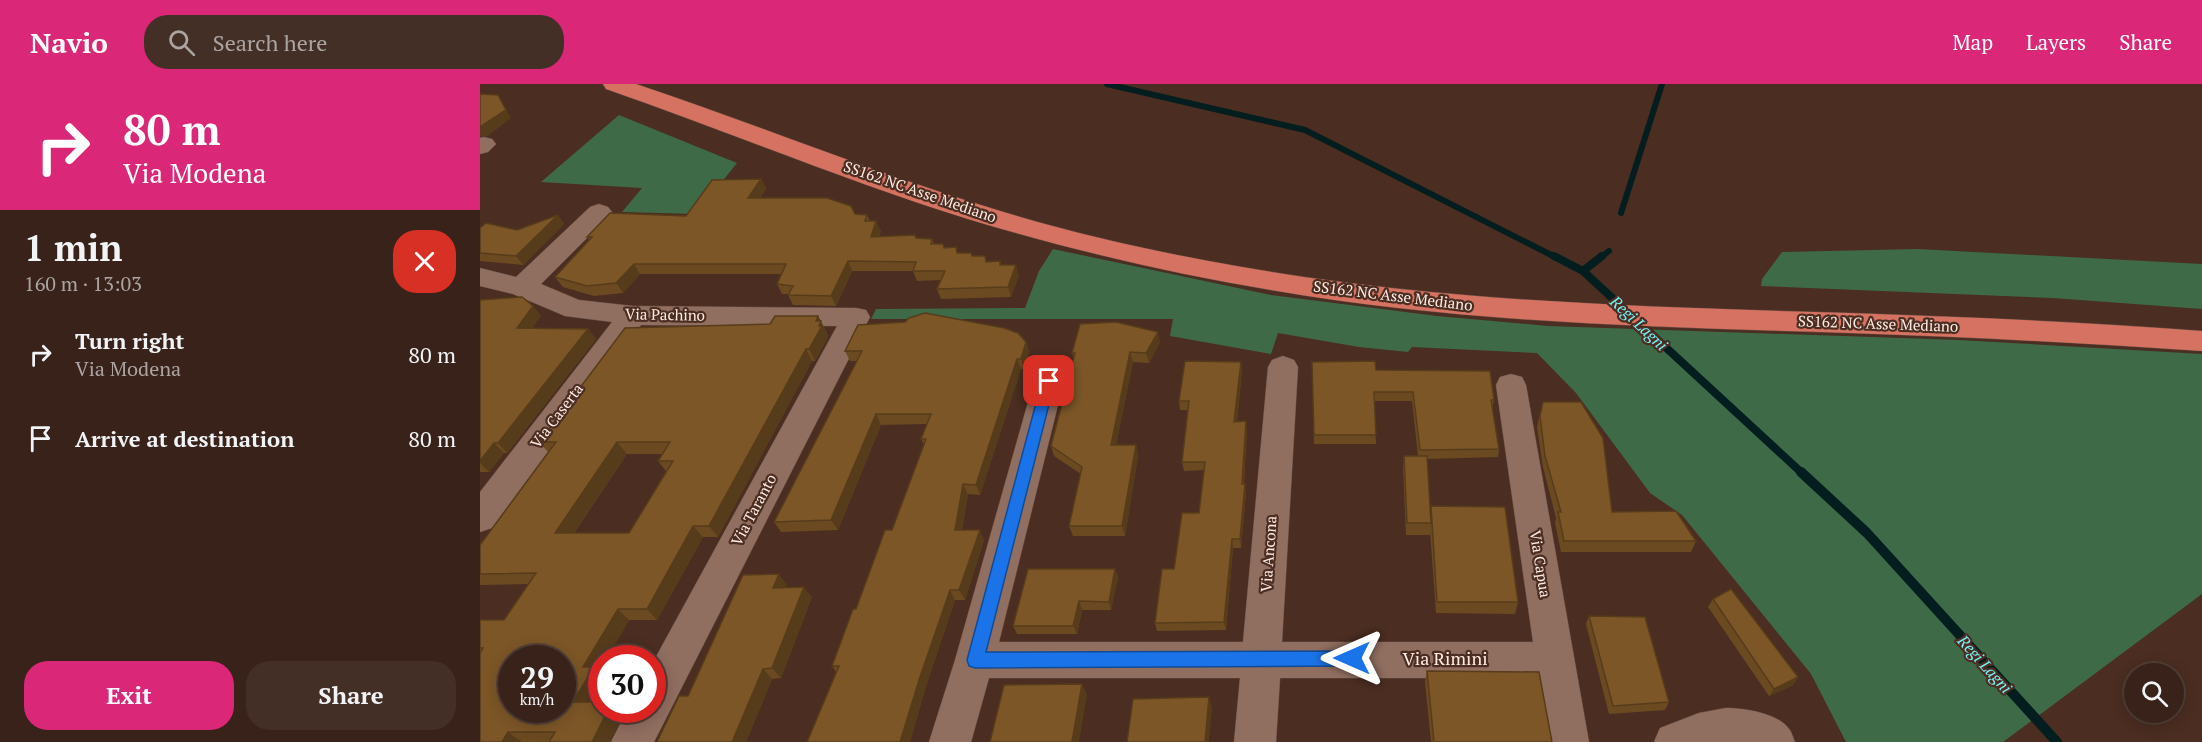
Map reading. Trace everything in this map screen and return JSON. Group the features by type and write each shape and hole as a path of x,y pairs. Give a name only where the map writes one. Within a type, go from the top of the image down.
{"highway":[{"name":"SS162 NC Asse Mediano","path":"614,84 708,115 883,180 1029,228 1184,265 1311,287 1446,303 1584,313 1992,327 2202,341"},
{"name":"SS162 NC Asse Mediano","path":"667,84 916,172 1048,213 1202,249 1282,263 1421,280 1548,291 2062,310 2202,320"}],"street":[{"path":"522,287 599,212"},
{"name":"Via Pachino","path":"480,277 522,287 575,309 633,315 856,317"},
{"name":"Via Caserta","path":"480,518 633,315"},
{"name":"Via Taranto","path":"666,677 856,317"},
{"name":"Via Ancona","path":"1254,742 1283,367"},
{"path":"950,742 975,660 1049,381"},
{"name":"Via Capua","path":"1511,385 1568,742"},
{"name":"Via Rimini","path":"975,660 1261,658 1556,660"},
{"path":"632,742 642,723"},
{"path":"1675,742 1710,731 1737,728 1766,735 1774,742"}],"green space":[{"path":"619,115 737,163 696,214 622,212 642,188 541,182"},
{"path":"1053,249 1271,295 1437,316 1548,326 1959,340 2202,354 2202,594 2003,742 1846,742 1811,674 1682,515 1650,493 1576,393 1537,353 1412,347 1408,352 1359,347 1278,333 1271,354 1170,336 1173,319 871,319 876,309 1025,308 1039,271"},
{"path":"1918,249 2202,264 2202,309 2053,298 1761,286 1762,279 1782,252"}],"building":[{"path":"480,94 498,95 506,110 480,127"},
{"path":"761,179 748,198 827,198 851,206 855,214 867,215 865,221 876,221 871,237 915,235 916,238 932,239 931,244 943,244 944,248 956,247 957,253 985,256 986,262 1000,261 1000,265 1016,265 1008,287 937,289 945,271 913,271 916,262 848,261 831,296 788,295 793,286 777,284 786,264 634,264 616,283 587,286 555,277 592,237 587,237 610,213 686,216 712,180"},
{"path":"558,215 516,256 480,253 480,228 486,223 517,230"},
{"path":"522,297 533,306 517,328 588,329 498,443 494,443 480,461 480,300"},
{"path":"925,313 1004,328 1018,333 1026,342 1021,359 1017,359 976,485 963,484 955,530 980,530 959,590 950,590 900,742 807,742 839,666 832,666 853,609 856,609 885,530 892,530 926,439 921,439 931,414 876,414 831,520 774,522 862,351 845,351 858,325 905,322 909,318"},
{"path":"775,316 818,316 816,321 821,321 819,326 822,326 809,349 806,349 709,526 693,526 647,609 618,609 596,645 588,645 588,659 583,667 588,667 588,677 576,697 576,645 498,645 498,723 576,723 576,702 588,702 588,723 602,723 592,742 549,742 555,732 508,732 502,742 480,742 480,653 483,648 480,648 480,620 504,620 536,573 480,574 480,545 556,442 539,442 625,328 770,324","holes":["617,442 670,442 658,461 673,461 629,533 555,533"]},
{"path":"1116,322 1158,332 1146,353 1130,352 1111,445 1136,445 1122,526 1069,526 1082,467 1051,446 1075,353 1072,353 1080,324"},
{"path":"1185,361 1241,362 1234,422 1246,421 1242,484 1245,484 1240,539 1232,539 1224,622 1155,623 1162,569 1174,569 1182,513 1199,513 1205,462 1182,462 1189,401 1179,401"},
{"path":"1375,361 1376,370 1490,371 1494,400 1491,400 1499,449 1420,450 1413,392 1374,392 1376,435 1314,435 1312,362"},
{"path":"1543,402 1581,402 1603,438 1612,512 1676,511 1696,541 1564,541 1558,512 1561,512 1545,456 1540,416"},
{"path":"1404,456 1427,456 1431,523 1407,523"},
{"path":"1431,506 1505,507 1518,602 1437,602"},
{"path":"1028,569 1115,569 1109,602 1079,601 1073,626 1013,626"},
{"path":"779,574 773,588 804,587 772,668 763,669 732,742 657,742 679,696 688,696 743,575"},
{"path":"1731,589 1798,677 1774,689 1713,599"},
{"path":"1589,616 1645,617 1669,702 1613,706"},
{"path":"1427,671 1539,672 1552,742 1434,742"},
{"path":"1082,684 1072,742 990,742 1004,685"},
{"path":"1209,697 1205,742 1127,742 1133,699"}],"waterway":[{"name":"Regi Lagni","path":"1107,84 1305,130 1557,258"},
{"path":"1621,213 1662,84"},
{"path":"1600,258 1609,251"},
{"name":"Regi Lagni","path":"1554,256 1583,271"},
{"path":"1583,271 1602,256"},
{"name":"Regi Lagni","path":"1583,271 1803,474"},
{"name":"Regi Lagni","path":"1801,472 1867,533 2057,742"}],"route":[{"path":"1049,381 975,660 1352,658"}]}
